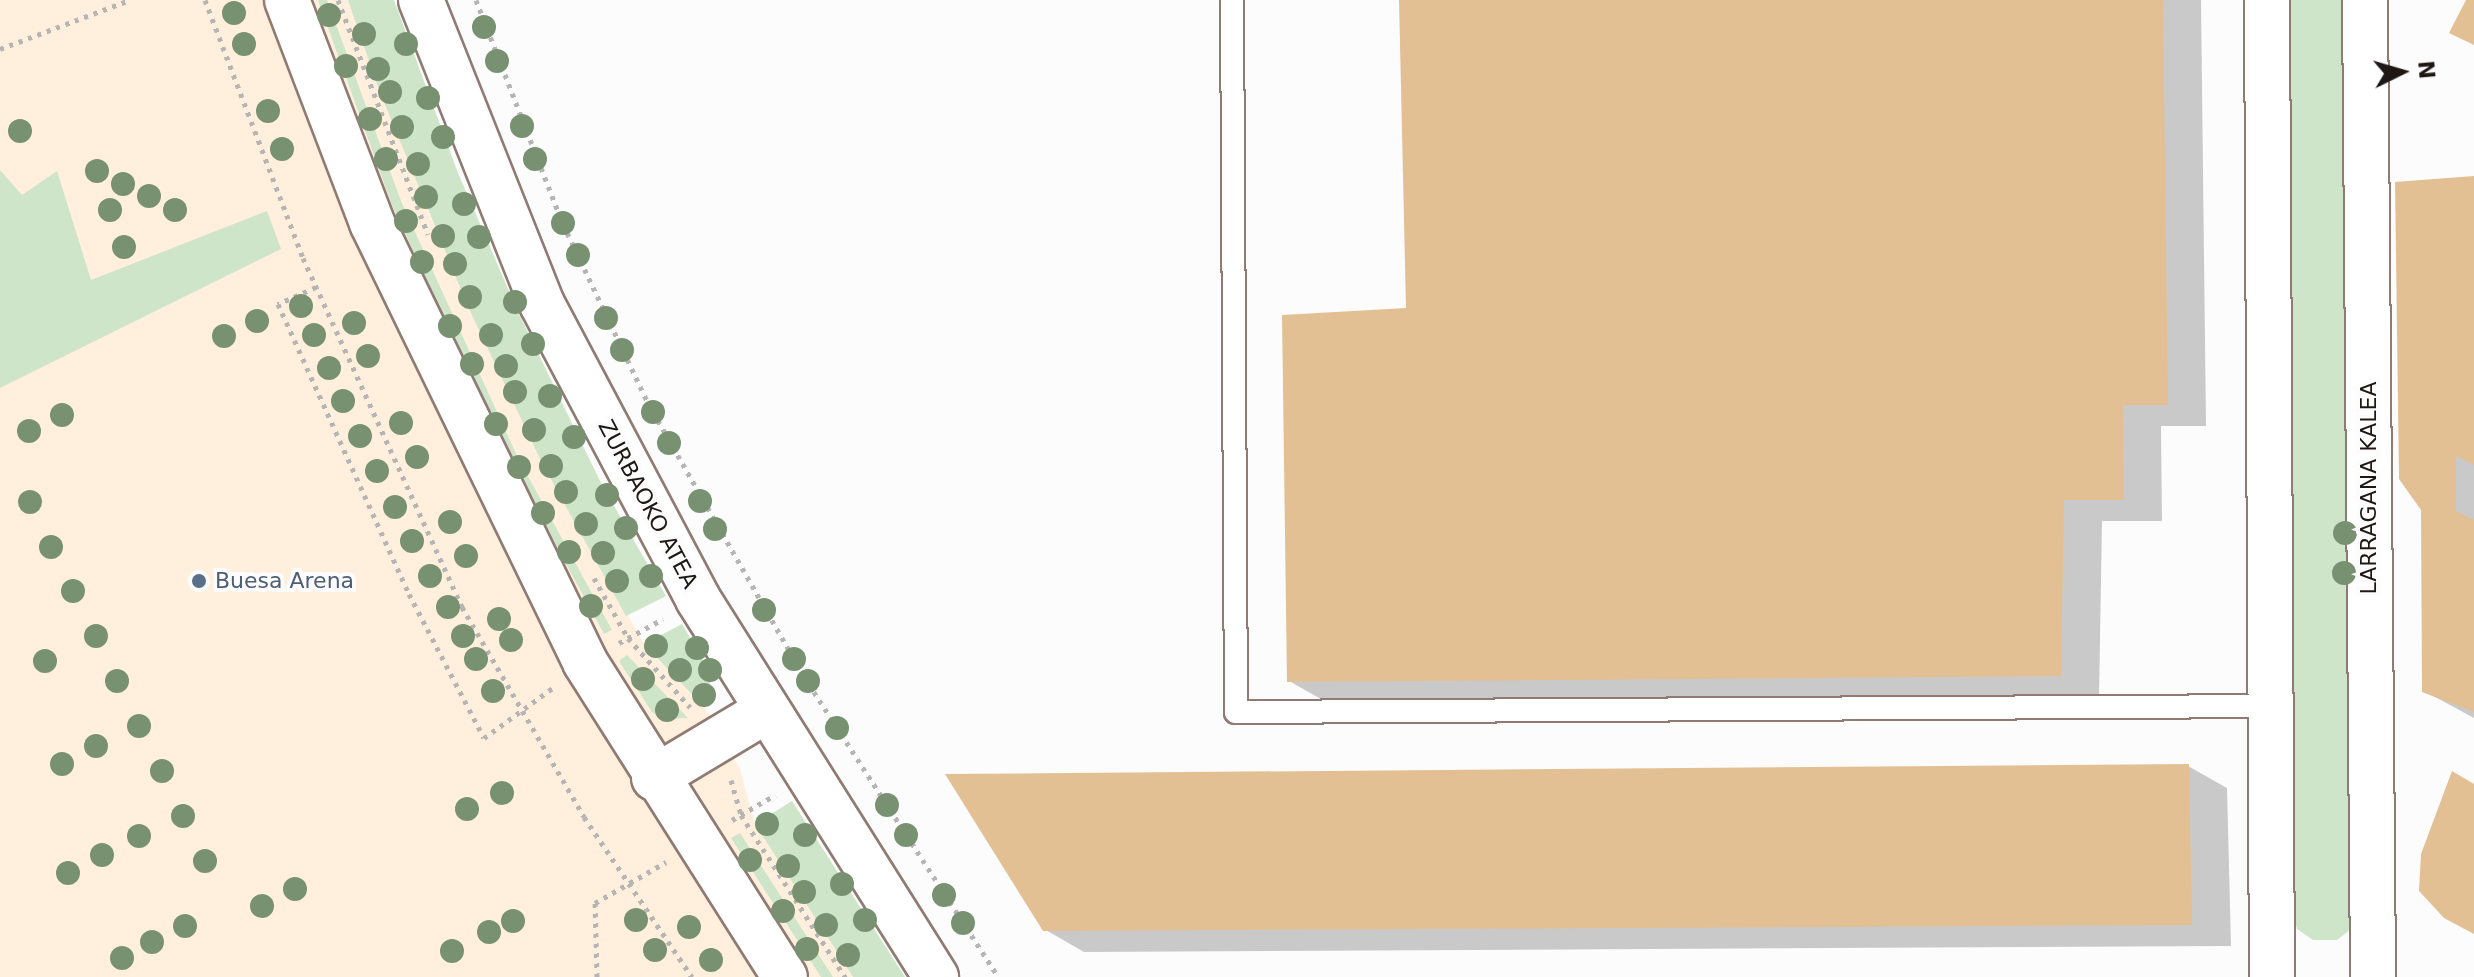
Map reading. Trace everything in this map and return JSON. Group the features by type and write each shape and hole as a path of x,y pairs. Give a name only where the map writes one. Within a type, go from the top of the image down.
{"street":[{"path":"287,0 372,223 585,662 654,778 785,977"},
{"name":"ZURBAOKO ATEA","path":"421,0 542,304 698,599 806,776 936,977"},
{"path":"2267,0 2272,977"},
{"name":"LARRAGANA KALEA","path":"2365,0 2373,977"},
{"path":"654,778 766,711"}],"lane":[{"path":"1232,0 1236,712 2272,706"}],"path":[{"path":"0,49 130,0"},
{"path":"205,0 316,287 462,607 584,817 631,882 692,977"},
{"path":"338,0 429,237"},
{"path":"476,0 563,224 648,403 743,573 998,977"},
{"path":"316,287 278,304 409,594 484,738 585,662 743,573"},
{"path":"590,570 628,638 719,739 741,815 845,977"},
{"path":"597,977 595,903 850,747"}],"shaded area":[{"path":"0,0 348,0 432,221 542,463 644,644 704,707 740,769 755,824 853,977 0,977"}],"green space":[{"path":"318,0 327,0 401,201 518,458 612,630 604,634 511,462 392,205"},
{"path":"348,0 394,0 458,173 519,314 603,487 666,596 626,616 542,463 469,309 379,90"},
{"path":"2282,0 2347,0 2354,927 2337,940 2313,940 2297,929 2291,908"},
{"path":"0,170 22,195 57,171 91,280 267,211 281,249 0,388"},
{"path":"682,624 712,676 704,707 644,644"},
{"path":"627,655 688,718 663,719 652,712 619,661"},
{"path":"792,801 905,977 853,977 755,824"},
{"path":"740,833 833,977 821,977 731,838"}],"building":[{"path":"1399,0 2163,0 2168,405 2123,405 2124,500 2064,500 2061,676 1287,682 1282,315 1406,308"},
{"path":"2466,0 2474,0 2474,45 2449,33"},
{"path":"2474,176 2474,465 2456,456 2456,511 2474,520 2474,712 2422,692 2421,510 2399,479 2395,182"},
{"path":"2189,764 2192,925 1043,931 945,774"},
{"path":"2452,771 2474,784 2474,934 2444,918 2419,891 2421,854"}],"place":[{"name":"Buesa Arena","path":"199,581"}]}
